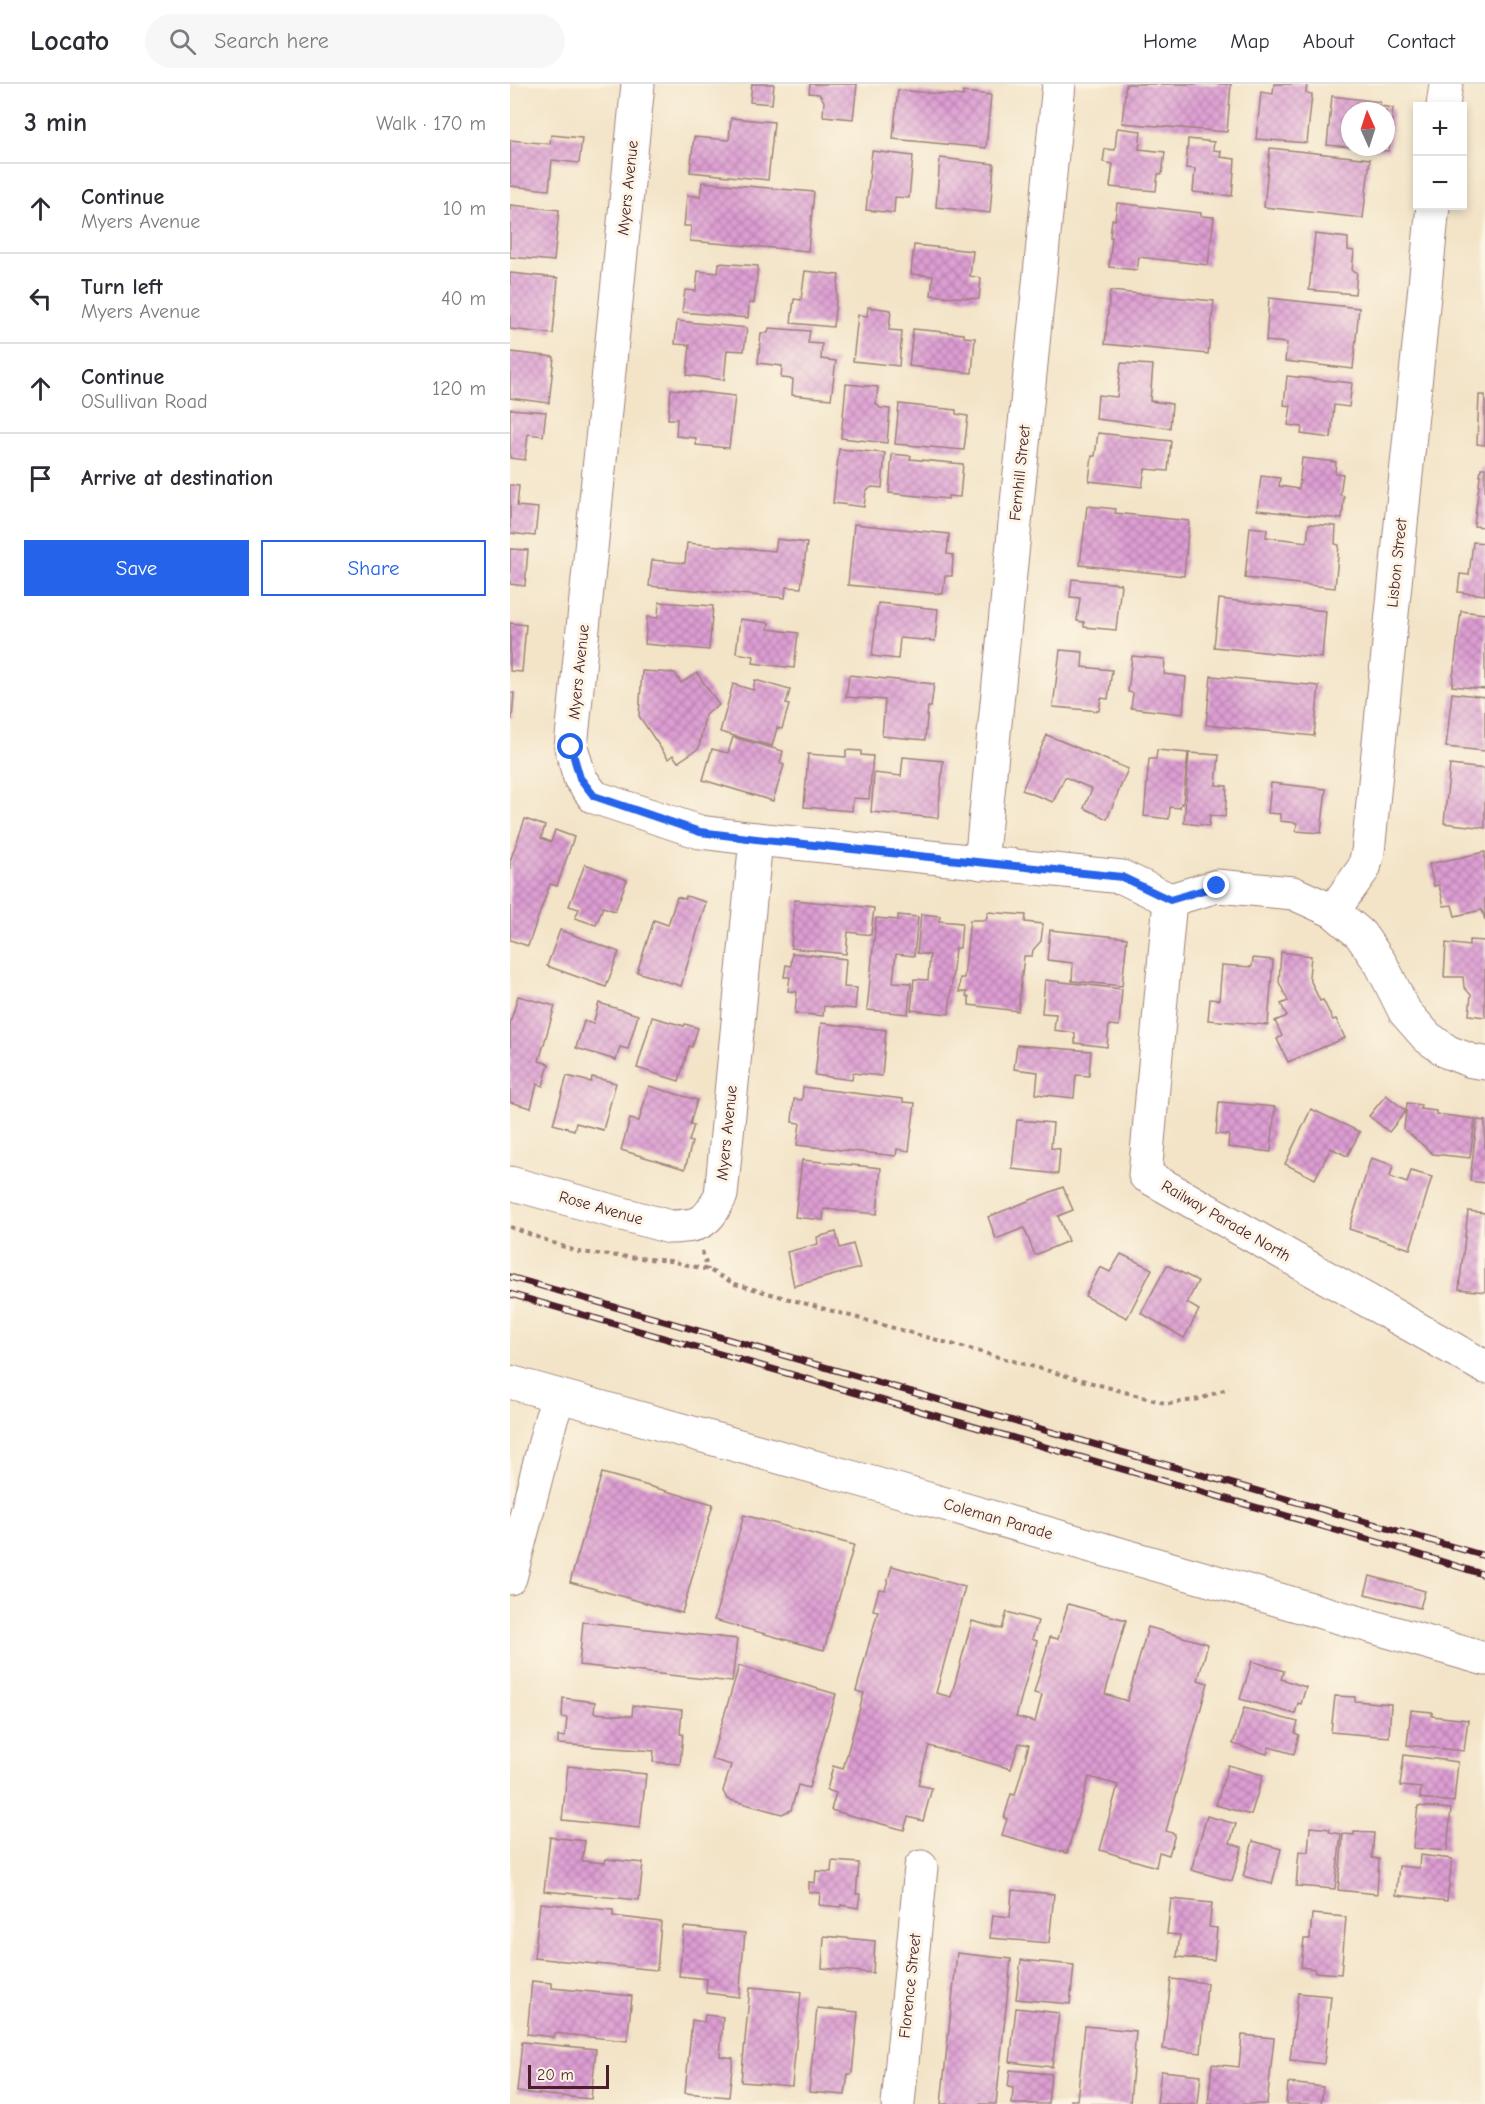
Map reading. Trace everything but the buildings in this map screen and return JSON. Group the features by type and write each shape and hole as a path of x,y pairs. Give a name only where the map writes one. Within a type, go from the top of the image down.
{"street":[{"name":"Myers Avenue","path":"638,84 571,747 580,778 594,796 700,832 756,839 721,1195 711,1215 694,1226"},
{"name":"Fernhill Street","path":"981,862 1059,84"},
{"path":"1444,102 1446,84"},
{"name":"Lisbon Street","path":"1333,911 1364,868 1368,852 1433,210"},
{"path":"756,839 1122,877 1170,900 1217,886 1293,893 1333,911 1360,934 1381,964 1405,1012 1427,1038 1448,1052 1485,1063"},
{"name":"Railway Parade North","path":"1170,900 1145,1175 1485,1367"},
{"name":"Rose Avenue","path":"510,1183 670,1227 694,1226"},
{"name":"Coleman Parade","path":"510,1382 883,1486 1485,1659"},
{"path":"510,1578 551,1419 559,1397"},
{"name":"Florence Street","path":"898,2104 921,1868"}],"path":[{"path":"510,1227 578,1252 670,1261 709,1270 735,1284 1168,1404 1200,1399 1229,1388"}],"railway":[{"path":"510,1277 1485,1556"},
{"path":"510,1294 1395,1547 1485,1575"}],"route":[{"path":"571,747 580,778 594,796 700,832 1122,877 1170,900 1217,886"}]}
